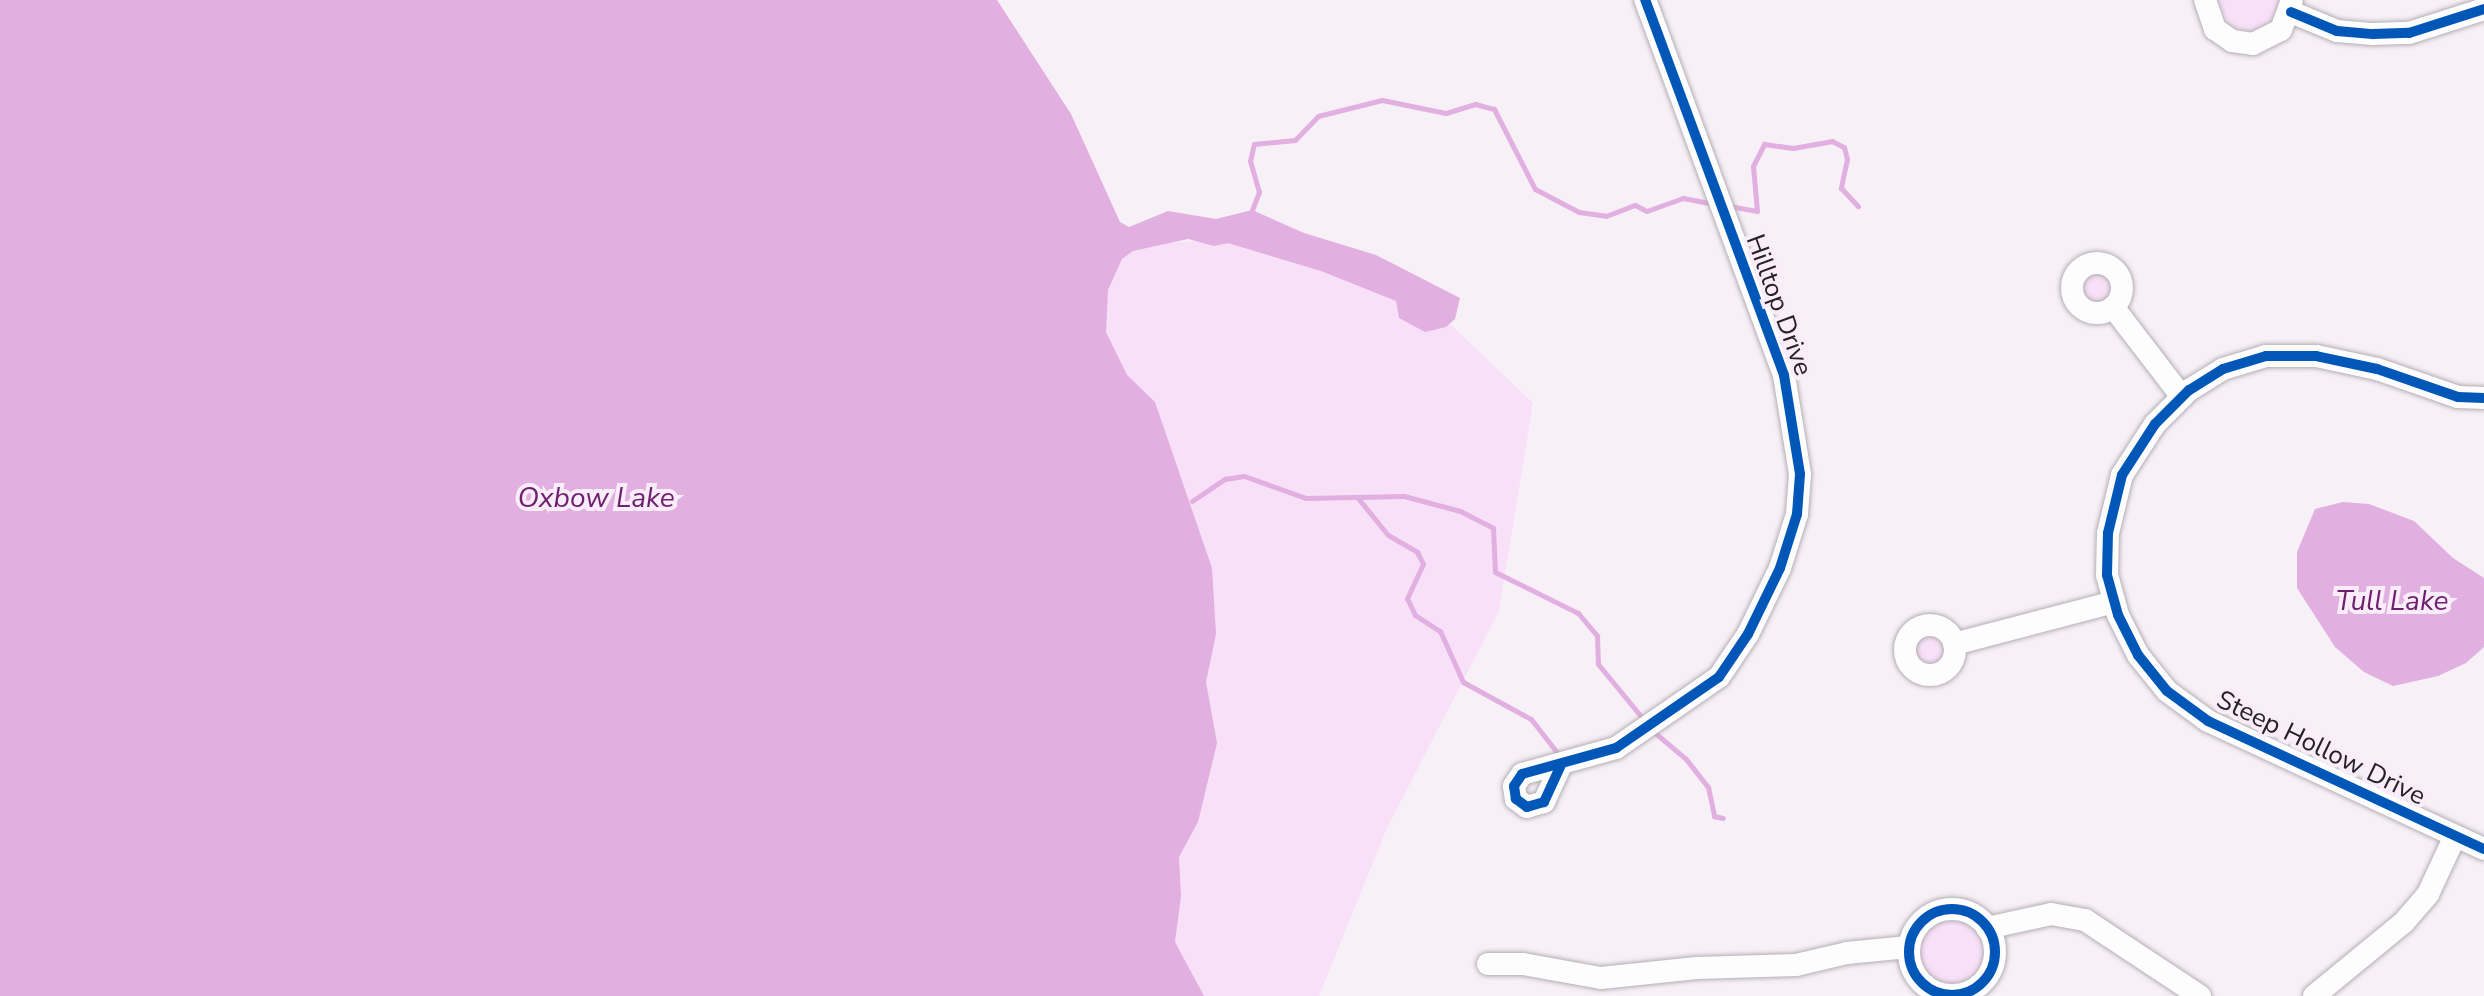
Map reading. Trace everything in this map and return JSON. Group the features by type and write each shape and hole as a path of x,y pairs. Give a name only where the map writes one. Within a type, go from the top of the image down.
{"street":[{"name":"Hilltop Drive","path":"1561,765 1616,748 1719,677 1748,634 1780,568 1797,514 1800,474 1784,375 1645,0"},
{"path":"2205,0 2215,29 2242,44 2273,37 2292,6 2337,31 2373,34 2409,33 2484,9"},
{"path":"2113,307 2182,397"},
{"name":"Steep Hollow Drive","path":"2484,398 2458,397 2377,369 2316,356 2252,361 2223,369 2182,397 2155,424 2122,475 2108,533 2107,575 2114,602 2138,655 2167,691 2208,721 2484,849"},
{"path":"1954,644 2114,602"},
{"path":"2314,996 2404,922 2428,894 2455,836"},
{"path":"1941,910 1967,912 1987,928 1994,941 1991,971 1970,991 1940,993 1927,987 1916,976 1908,947 1919,924 1941,910"},
{"path":"1987,928 2051,914 2085,920 2200,996"},
{"path":"1488,964 1523,964 1632,986 1696,968 1796,965 1847,953 1908,947"}],"shaded area":[{"path":"2217,0 2282,0 2282,3 2272,23 2251,32 2229,25"},
{"path":"1269,238 1430,305 1533,403 1499,611 1387,828 1319,996 1131,996 1101,246"},
{"path":"2097,271 2108,276 2113,287 2108,298 2097,303 2086,298 2081,287 2086,276"},
{"path":"1927,636 1938,641 1943,652 1938,663 1927,668 1916,663 1911,652 1916,641"},
{"path":"1946,921 1958,921 1975,930 1982,941 1982,965 1975,976 1958,985 1946,985 1934,980 1925,971 1920,959 1920,947 1925,935 1934,926"}],"water":[{"name":"Oxbow Lake","path":"0,0 997,0 1071,114 1120,222 1129,227 1168,211 1216,219 1252,210 1304,233 1376,255 1460,298 1455,319 1446,327 1425,332 1399,318 1396,301 1321,271 1228,243 1214,246 1188,239 1133,251 1122,259 1108,290 1106,332 1127,375 1155,402 1212,568 1216,634 1206,682 1217,743 1198,822 1179,857 1181,896 1175,942 1204,996 0,996"},
{"name":"Tull Lake","path":"2343,502 2369,504 2414,521 2453,558 2484,578 2484,647 2466,663 2438,676 2393,686 2364,672 2335,647 2297,588 2297,552 2315,509"}],"waterway":[{"path":"1252,210 1259,192 1250,161 1254,144 1295,140 1318,116 1382,100 1446,113 1475,104 1494,109 1535,189 1579,212 1606,216 1635,205 1647,211 1683,198 1715,204"},
{"path":"1729,206 1757,211 1753,166 1764,144 1793,148 1832,141 1844,147 1847,159 1841,188 1858,206"},
{"path":"1192,501 1225,479 1244,476 1306,498 1404,496 1460,511 1493,528 1495,572 1578,613 1597,636 1598,664 1644,720"},
{"path":"1357,497 1388,535 1417,552 1423,564 1407,598 1415,615 1440,631 1463,682 1531,719 1559,755"},
{"path":"1654,732 1686,759 1708,787 1714,816 1723,818"}],"cycle path":[{"path":"1561,765 1544,802 1527,807 1516,799 1514,786 1522,774 1616,748 1719,677 1748,634 1780,568 1797,514 1800,474 1784,375 1645,0"},
{"path":"2291,12 2337,31 2373,34 2409,33 2484,9"},
{"path":"2484,398 2458,397 2377,369 2316,356 2266,356 2223,369 2189,390 2155,424 2122,475 2108,533 2107,575 2118,615 2138,655 2167,691 2208,721 2484,849"},
{"path":"1952,909 1976,916 1988,928 1995,952 1988,976 1976,988 1952,995 1928,988 1916,976 1909,952 1916,928 1928,916 1952,909"}]}
